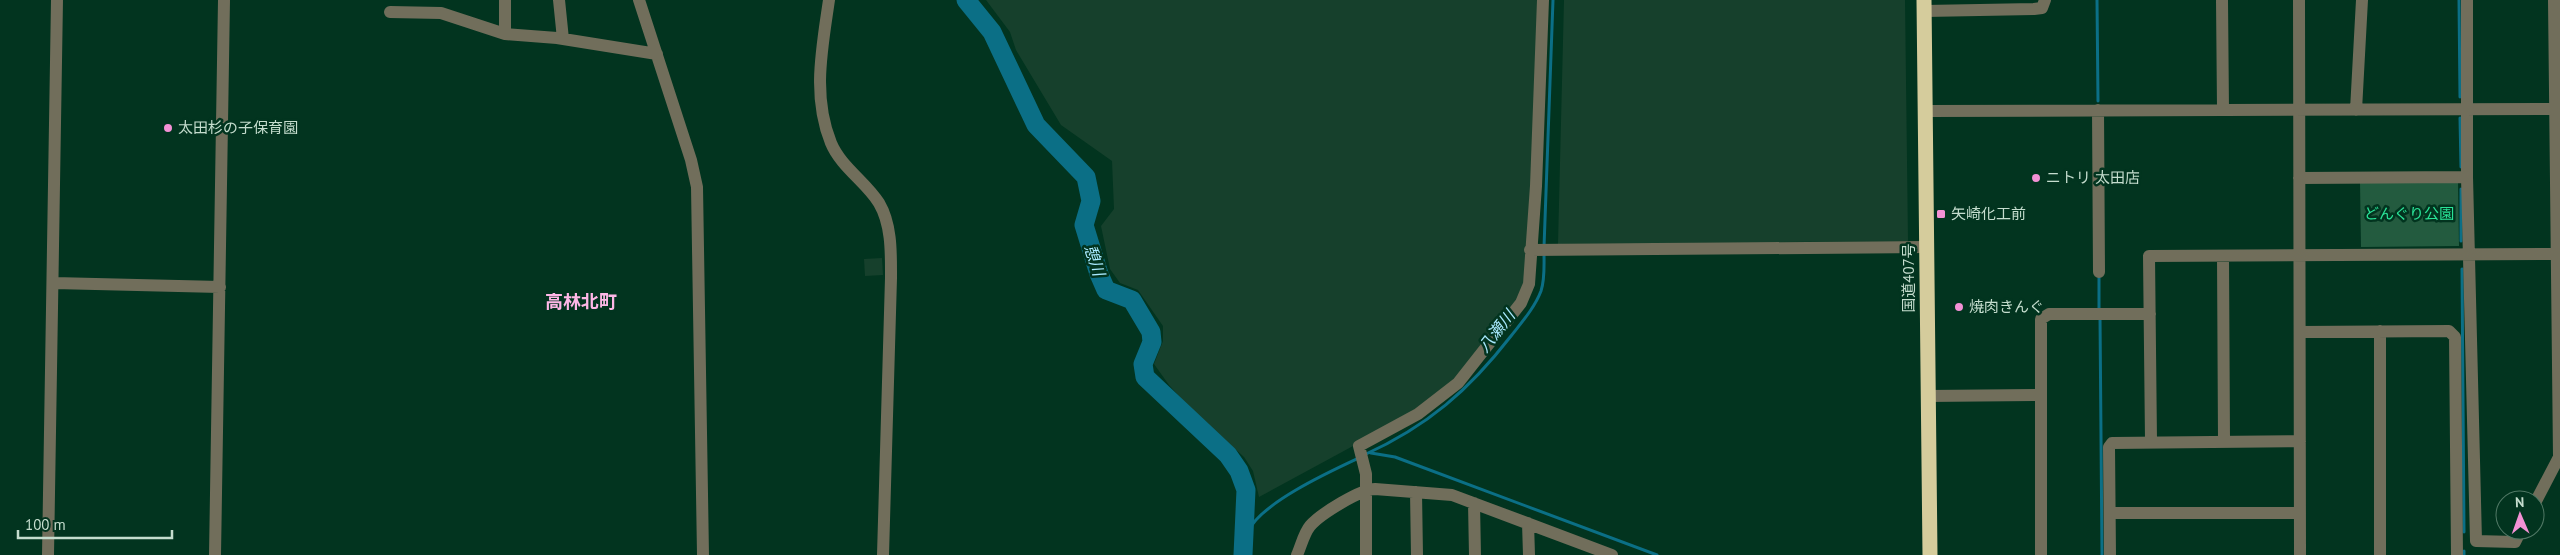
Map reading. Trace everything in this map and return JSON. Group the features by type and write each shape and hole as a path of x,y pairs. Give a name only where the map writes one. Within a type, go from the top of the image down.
{"highway":[{"name":"国道407号","path":"1924,6 1930,555"}],"street":[{"path":"48,555 54,283 57,0"},
{"path":"215,555 224,0"},
{"path":"505,0 506,34"},
{"path":"559,0 563,39"},
{"path":"639,0 685,139 697,187 703,555"},
{"path":"829,0 819,78 819,98 823,119 832,146 879,203 887,224 890,240 891,278 884,555"},
{"path":"1366,555 1365,469 1359,446 1418,414 1458,383 1521,303 1529,284 1533,250 1543,0"},
{"path":"1924,6 2034,9 2042,8 2045,0"},
{"path":"2222,0 2223,109"},
{"path":"2299,0 2300,555"},
{"path":"2356,110 2362,0"},
{"path":"2467,0 2468,256 2476,541"},
{"path":"2542,490 2560,458 2556,109 2558,52 2554,0"},
{"path":"390,12 441,13 506,34 563,39 657,54"},
{"path":"1926,111 2299,108 2356,110 2556,109"},
{"path":"2098,110 2099,272"},
{"path":"2300,178 2467,177"},
{"path":"1533,250 1927,247"},
{"path":"2151,441 2149,256 2468,256 2558,254"},
{"path":"2223,257 2224,441"},
{"path":"54,283 220,287"},
{"path":"2041,555 2039,395 2040,324 2044,315 2150,314"},
{"path":"2380,331 2380,555"},
{"path":"2300,332 2449,331 2455,337 2457,555"},
{"path":"1927,396 2039,395"},
{"path":"2110,555 2110,445 2115,442 2300,441"},
{"path":"1297,555 1311,524 1365,489 1452,495 1528,523 1579,549 1612,555"},
{"path":"1416,492 1417,555"},
{"path":"1474,503 1475,555"},
{"path":"2110,513 2300,513"},
{"path":"1528,523 1529,555"},
{"path":"2457,542 2515,542 2516,540"}],"shaded area":[{"path":"986,0 1540,0 1530,250 1519,302 1469,367 1401,420 1259,497 1253,471 1244,457 1189,407 1169,385 1154,364 1163,341 1163,326 1138,290 1120,283 1110,269 1101,226 1114,209 1112,161 1061,125 1016,50 1010,32"},
{"path":"1564,0 1905,0 1908,241 1558,244"},
{"path":"882,258 883,275 865,276 864,259"}],"green space":[{"name":"どんぐり公園","path":"2360,182 2458,182 2459,246 2361,247"}],"waterway":[{"name":"憩川","path":"966,0 992,32 1036,125 1086,177 1091,201 1084,225 1099,274 1106,290 1132,300 1151,332 1152,342 1143,364 1145,377 1228,455 1239,471 1246,490 1243,555"},
{"name":"八瀬川","path":"1544,247 1553,0"},
{"path":"2097,0 2098,101"},
{"path":"2459,0 2460,97"},
{"path":"2460,118 2461,167"},
{"path":"2461,189 2461,241"},
{"name":"八瀬川","path":"1364,455 1387,444 1428,419 1463,390 1479,373 1535,303 1543,282 1544,253"},
{"path":"2462,269 2464,532"},
{"path":"2099,275 2099,311"},
{"path":"2100,317 2102,555"},
{"path":"1371,453 1395,457 1657,555"},
{"name":"八瀬川","path":"1247,555 1248,532 1255,521 1266,510 1297,489 1359,458"}],"place":[{"name":"太田杉の子保育園","path":"168,128"},
{"name":"ニトリ 太田店","path":"2036,178"},
{"name":"矢崎化工前","path":"1941,214"},
{"name":"焼肉きんぐ","path":"1959,307"}],"district":[{"name":"高林北町","path":"581,302"}]}
